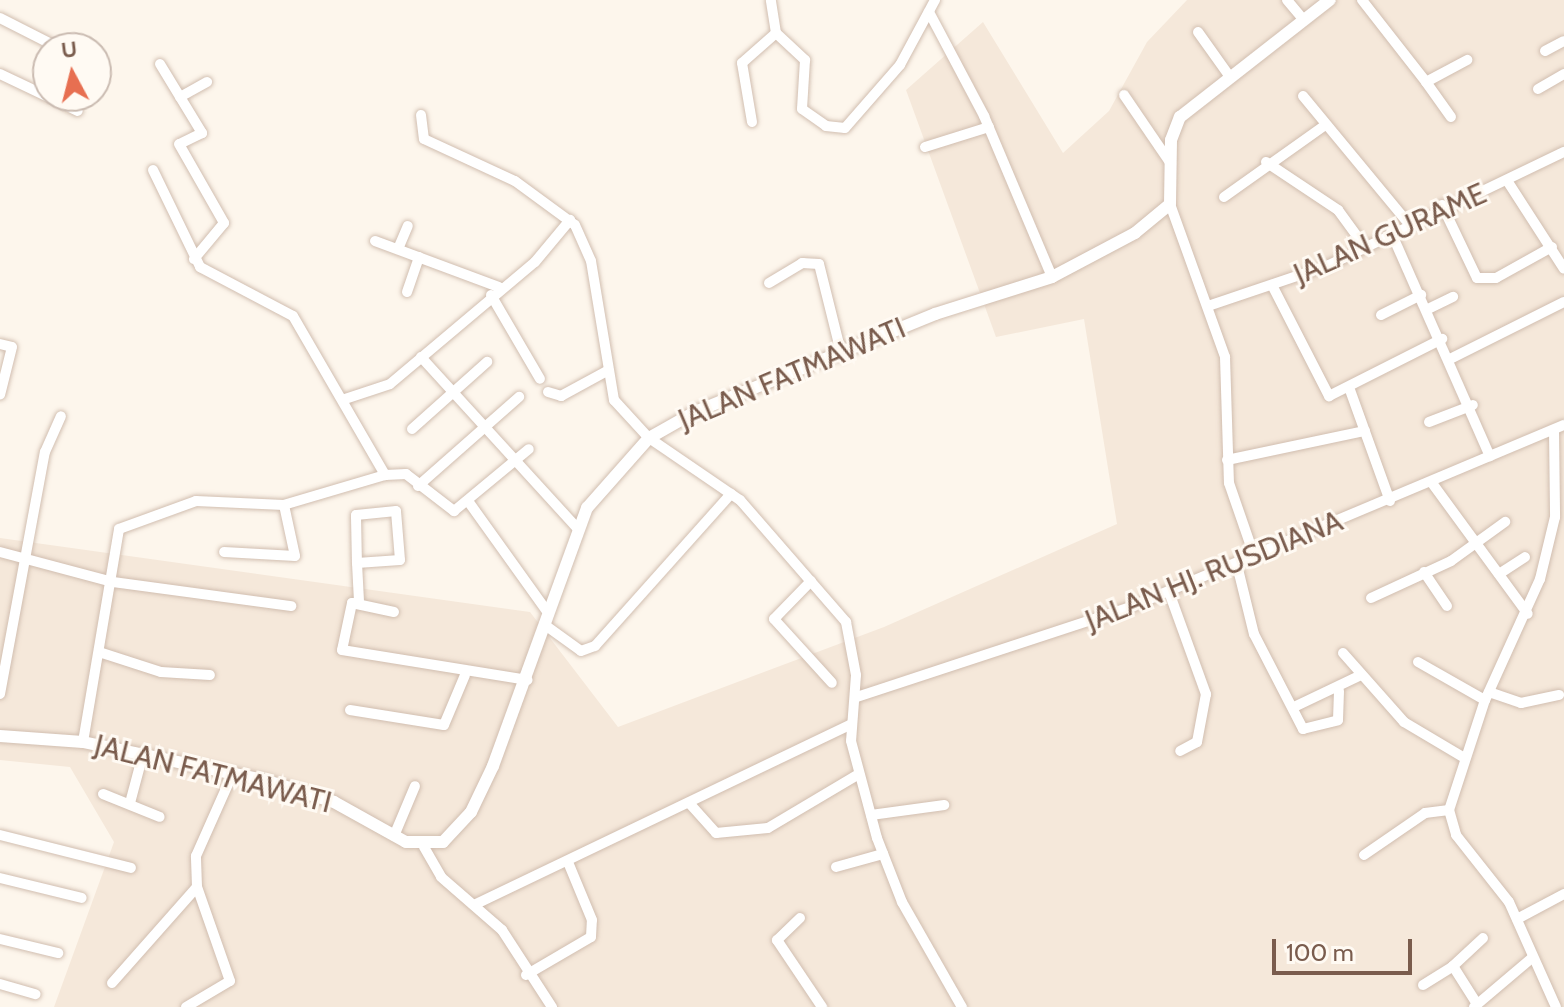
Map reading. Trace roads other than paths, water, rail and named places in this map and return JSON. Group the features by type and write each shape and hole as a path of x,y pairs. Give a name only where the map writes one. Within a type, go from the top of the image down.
{"street":[{"path":"771,0 776,33 805,60 802,109 839,129 900,65 935,0"},
{"path":"1287,0 1302,18"},
{"path":"1255,558 1227,460 1223,415 1231,383 1211,305 1170,204 1175,124 1228,74 1330,0"},
{"path":"1362,0 1451,117"},
{"path":"929,12 989,127 1052,277"},
{"path":"0,18 32,34"},
{"path":"1198,32 1228,74"},
{"path":"752,122 742,63 776,33"},
{"path":"1545,51 1564,41"},
{"path":"1426,82 1467,60"},
{"path":"160,64 202,133 179,144 224,223 194,259"},
{"path":"0,74 32,89"},
{"path":"1538,89 1564,74"},
{"path":"180,97 207,82"},
{"path":"1124,95 1171,164"},
{"path":"1303,96 1324,126 1408,223"},
{"path":"421,115 424,139 515,181 570,220 591,261 614,400 649,438 731,494 811,581 852,634 857,697 851,724 859,774 871,815 883,854 962,1007"},
{"path":"1224,197 1266,162 1324,126"},
{"path":"925,147 989,127"},
{"name":"JALAN GURAME","path":"1211,305 1273,287 1365,247 1442,205 1508,182 1564,152"},
{"path":"1266,162 1338,210 1365,247"},
{"path":"153,170 194,259 293,316 345,399 385,475"},
{"path":"1508,182 1564,269"},
{"name":"JALAN FATMAWATI","path":"0,736 83,742 233,773 334,802 394,836 424,847 451,837 471,812 528,680 578,529 598,490 649,438 695,412 842,356 935,314 1052,277 1135,233 1170,204"},
{"path":"1442,205 1477,278 1496,278 1552,247"},
{"path":"345,399 382,391 495,291 535,262 570,220"},
{"path":"398,249 408,226"},
{"path":"1391,232 1473,405 1490,456"},
{"path":"375,241 495,291 540,379"},
{"path":"407,292 419,257"},
{"path":"769,283 802,263 819,264 842,356"},
{"path":"1273,287 1326,394 1350,390 1442,339"},
{"path":"1381,315 1421,295"},
{"path":"1428,309 1453,297"},
{"path":"1452,358 1564,302"},
{"path":"0,344 12,347 0,395"},
{"path":"421,357 578,529"},
{"path":"412,429 487,362"},
{"path":"548,392 561,396 607,371"},
{"path":"1350,390 1390,501"},
{"path":"418,486 519,397"},
{"path":"1429,422 1473,405"},
{"path":"0,694 49,432 61,416"},
{"path":"1556,1007 1517,919 1495,880 1456,835 1449,810 1463,757 1487,696 1528,614 1555,517 1559,427"},
{"name":"JALAN HJ. RUSDIANA","path":"857,697 1169,592 1559,427"},
{"path":"1227,460 1365,431"},
{"path":"83,742 125,525 206,499 284,505 385,475 406,474 448,511 468,501 529,449"},
{"path":"1432,483 1528,614"},
{"path":"468,501 547,620 581,651 595,646 731,494"},
{"path":"224,552 295,556 284,505"},
{"path":"357,563 400,560 396,511 357,514 357,563 359,602"},
{"path":"1371,598 1424,572 1505,522"},
{"path":"0,552 26,563 113,582 291,606"},
{"path":"1499,574 1525,557"},
{"path":"1237,565 1254,634 1303,729 1328,725 1341,714 1339,691"},
{"path":"1424,572 1447,606"},
{"path":"811,581 774,619 832,683"},
{"path":"1169,592 1206,694 1197,742 1180,751"},
{"path":"394,612 359,602 350,605 340,638 344,652 465,675 528,680"},
{"path":"99,652 161,672 210,675"},
{"path":"1343,653 1359,676 1404,722 1463,757"},
{"path":"1418,662 1487,696 1521,703 1559,695"},
{"path":"350,710 444,725 465,675"},
{"path":"1294,707 1339,691 1359,676"},
{"path":"476,904 690,804 851,724"},
{"path":"130,803 143,754"},
{"path":"186,1007 230,981 197,887 198,842 233,773"},
{"path":"690,804 716,833 768,828 859,774"},
{"path":"394,836 415,786"},
{"path":"103,794 160,817"},
{"path":"871,815 944,805"},
{"path":"1364,855 1425,813 1449,810"},
{"path":"0,835 131,868"},
{"path":"424,847 441,877 476,904 502,930 526,975 552,1007"},
{"path":"836,867 883,854"},
{"path":"526,975 591,937 592,920 568,862"},
{"path":"0,878 82,898"},
{"path":"112,983 197,887"},
{"path":"1517,919 1564,894"},
{"path":"800,918 777,940 822,1007"},
{"path":"1423,985 1453,966 1483,938"},
{"path":"0,939 58,953"},
{"path":"1453,966 1475,1006 1533,957"},
{"path":"0,984 36,994"}]}
